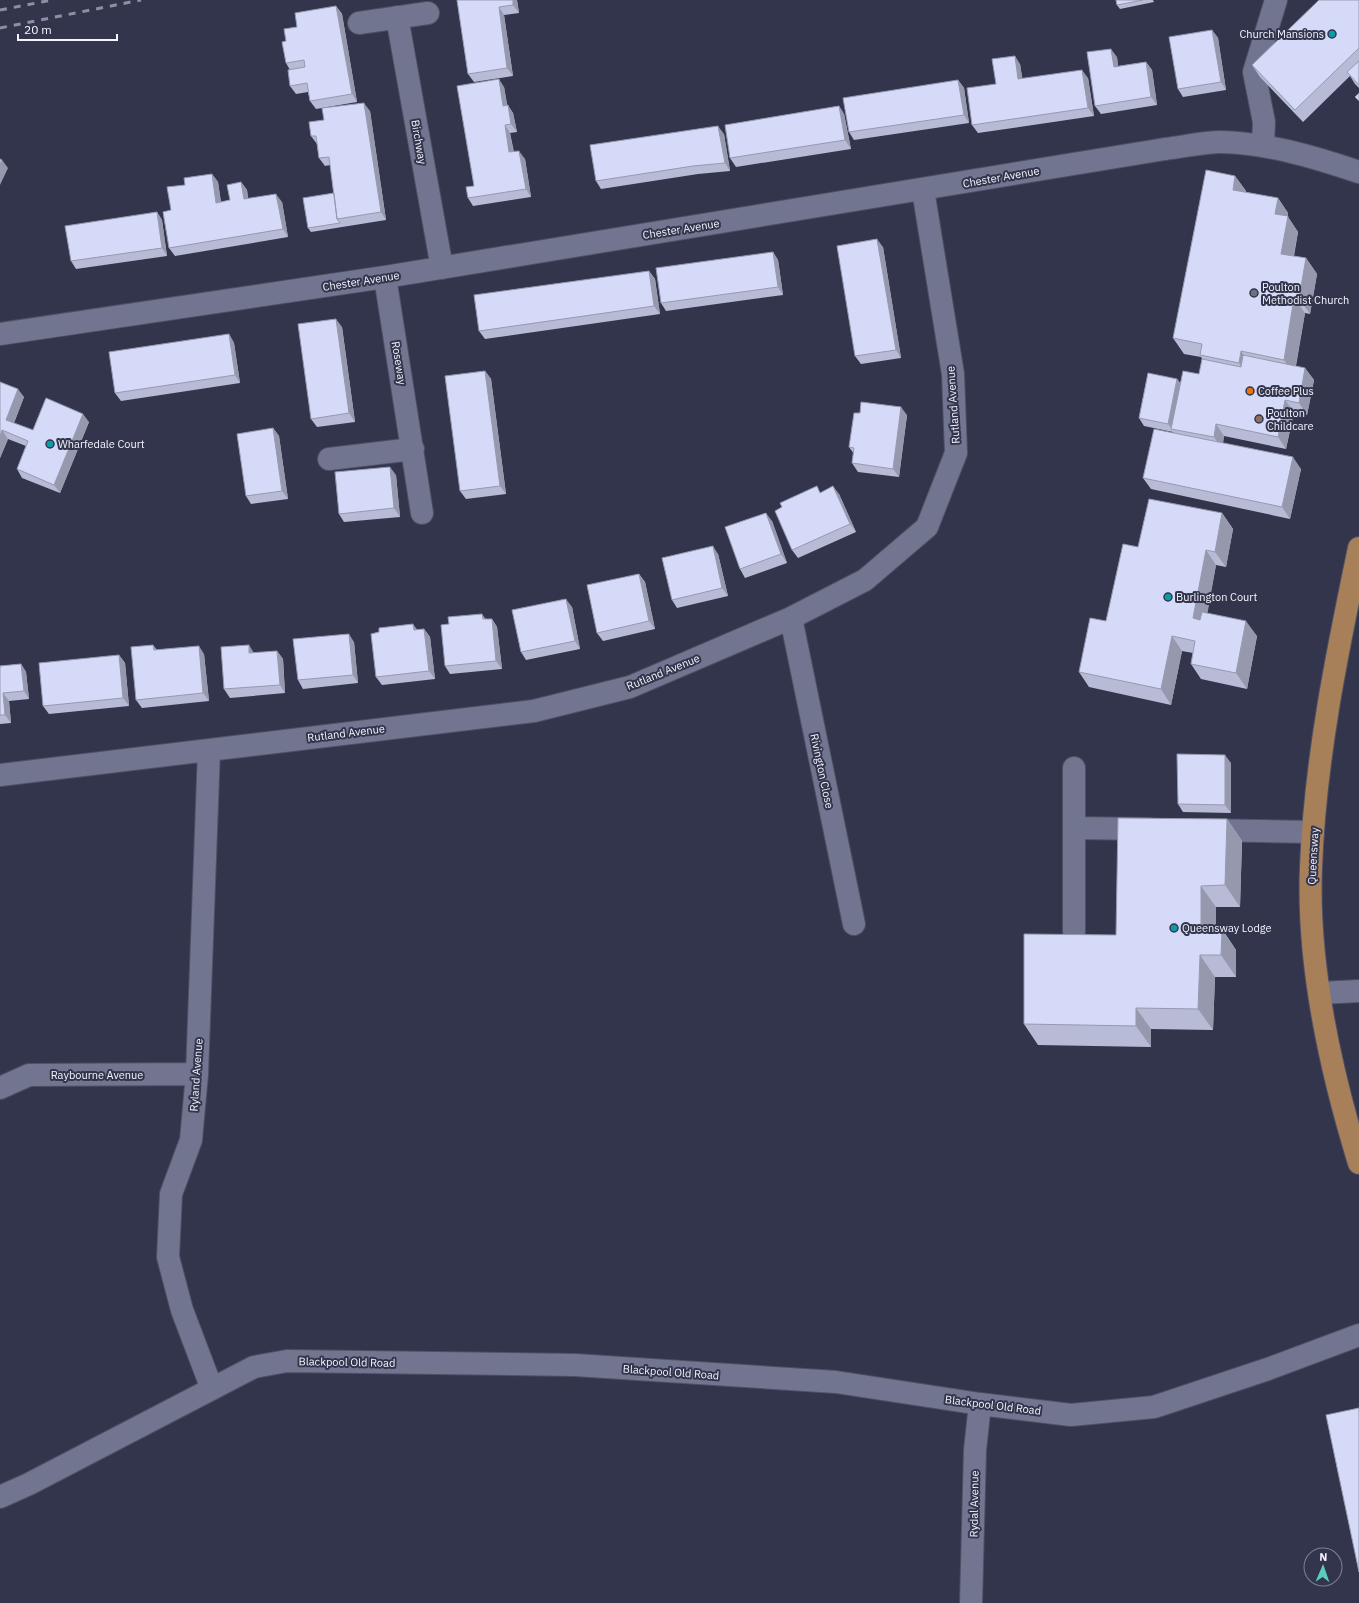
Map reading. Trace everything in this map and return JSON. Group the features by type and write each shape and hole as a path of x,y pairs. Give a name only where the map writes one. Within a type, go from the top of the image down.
{"main road":[{"name":"Queensway","path":"1359,548 1324,735 1313,832 1311,868 1311,902 1320,993 1329,1045 1344,1112 1359,1163"}],"street":[{"path":"1263,145 1264,122 1254,72 1276,0"},
{"path":"359,22 428,13"},
{"name":"Birchway","path":"397,17 442,268"},
{"name":"Chester Avenue","path":"0,334 385,277 923,190 1165,149 1219,142 1263,145 1298,153 1359,172"},
{"name":"Rutland Avenue","path":"0,775 534,711 630,687 791,618 864,580 928,527 956,453 953,374 923,190"},
{"name":"Roseway","path":"385,277 422,513"},
{"path":"329,459 413,449"},
{"name":"Rivington Close","path":"791,618 854,924"},
{"name":"Ryland Avenue","path":"209,750 197,1074 191,1140 171,1194 168,1257 182,1310 212,1388"},
{"path":"1074,768 1074,931"},
{"path":"1074,828 1313,832"},
{"path":"1320,993 1359,991"},
{"name":"Raybourne Avenue","path":"0,1088 29,1075 197,1074"},
{"name":"Blackpool Old Road","path":"0,1497 29,1484 254,1367 287,1362 567,1365 836,1382 980,1404 1071,1415 1154,1407 1268,1369 1359,1335"},
{"name":"Rydal Avenue","path":"971,1603 975,1450 980,1404"}],"building":[{"path":"457,0 513,0 513,5 499,7 507,68 468,74"},
{"path":"1116,0 1143,0 1117,5"},
{"name":"Church Mansions","path":"1319,0 1359,0 1359,48 1295,110 1252,65"},
{"path":"336,6 352,94 310,101 307,83 290,86 288,70 305,67 304,60 286,63 282,42 286,41 284,29 297,27 295,13"},
{"path":"1212,30 1221,82 1178,89 1169,37"},
{"path":"1111,49 1114,67 1146,62 1151,97 1095,106 1087,52"},
{"path":"1015,56 1018,79 1082,70 1088,108 972,125 967,88 996,84 992,59"},
{"path":"1359,61 1359,85 1347,72"},
{"path":"499,79 503,106 508,105 511,124 505,125 509,152 519,151 526,189 468,198 466,187 474,186 457,86"},
{"path":"958,80 964,115 849,132 843,98"},
{"path":"1359,93 1359,101 1355,97"},
{"path":"364,103 381,212 337,219 329,157 319,158 316,136 311,136 309,122 324,120 322,108"},
{"path":"839,106 845,140 730,158 725,125"},
{"path":"718,126 725,163 693,166 596,181 590,145"},
{"name":"Poulton Methodist Church","path":"1206,170 1235,176 1233,190 1278,198 1275,214 1288,216 1281,254 1306,258 1299,298 1294,298 1284,360 1241,351 1239,363 1200,355 1202,344 1173,338"},
{"path":"212,174 216,203 230,200 227,185 241,182 244,199 276,194 283,229 169,248 163,212 171,210 167,187 185,185 184,178"},
{"path":"334,193 337,219 340,223 308,228 303,198"},
{"path":"157,212 162,248 71,261 65,226"},
{"path":"877,239 896,350 855,356 837,246"},
{"path":"773,252 778,287 661,303 656,268"},
{"path":"649,271 654,306 479,331 474,295"},
{"path":"336,319 349,413 311,419 298,324"},
{"path":"229,334 235,375 115,393 109,352"},
{"path":"1243,355 1305,368 1299,403 1285,400 1278,437 1216,424 1214,437 1171,429 1183,371 1199,374 1202,359 1241,367"},
{"path":"485,371 500,486 460,491 445,376"},
{"path":"1148,373 1177,379 1168,424 1139,418"},
{"name":"Wharfedale Court","path":"0,382 18,389 6,420 33,430 46,398 83,414 54,485 17,469 28,441 2,430 0,436"},
{"path":"861,402 901,407 893,469 852,463 854,448 849,447 854,413 860,413"},
{"path":"273,428 282,491 246,496 237,434"},
{"path":"1154,429 1293,457 1282,507 1143,478"},
{"path":"390,467 394,508 339,514 335,472"},
{"path":"817,486 820,493 833,486 850,524 792,550 775,511 782,507 780,503"},
{"name":"Burlington Court","path":"1149,499 1222,513 1215,552 1206,550 1193,618 1200,620 1202,612 1246,621 1236,673 1191,664 1195,641 1172,636 1161,689 1079,672 1090,618 1106,621 1123,544 1138,547"},
{"path":"766,513 781,554 740,569 725,527"},
{"path":"713,546 722,588 672,600 662,558"},
{"path":"639,574 649,621 597,633 587,585"},
{"path":"566,599 575,641 521,652 512,610"},
{"path":"482,614 483,619 492,619 496,661 445,666 441,625 449,624 448,617"},
{"path":"413,624 414,630 424,629 429,671 376,677 371,634 379,632 379,628"},
{"path":"349,634 353,675 298,680 293,639"},
{"path":"153,645 154,650 199,646 203,693 136,700 131,647"},
{"path":"249,645 249,653 277,651 280,685 224,689 221,647"},
{"path":"119,655 123,698 43,706 39,663"},
{"path":"21,664 24,691 3,693 5,715 0,715 0,666"},
{"path":"1177,754 1225,755 1225,805 1178,804"},
{"name":"Queensway Lodge","path":"1118,818 1227,819 1225,885 1201,886 1201,928 1222,929 1221,955 1200,955 1198,1009 1136,1008 1136,1026 1024,1024 1024,934 1116,935"},
{"path":"1359,1408 1359,1572 1326,1415"}],"railway":[{"path":"0,10 52,0"},
{"path":"0,28 141,0"}],"place":[{"name":"Church Mansions","path":"1332,34"},
{"name":"Poulton Methodist Church","path":"1254,293"},
{"name":"Coffee Plus","path":"1250,391"},
{"name":"Poulton Childcare","path":"1259,419"},
{"name":"Wharfedale Court","path":"50,444"},
{"name":"Burlington Court","path":"1168,597"},
{"name":"Queensway Lodge","path":"1174,928"}]}
